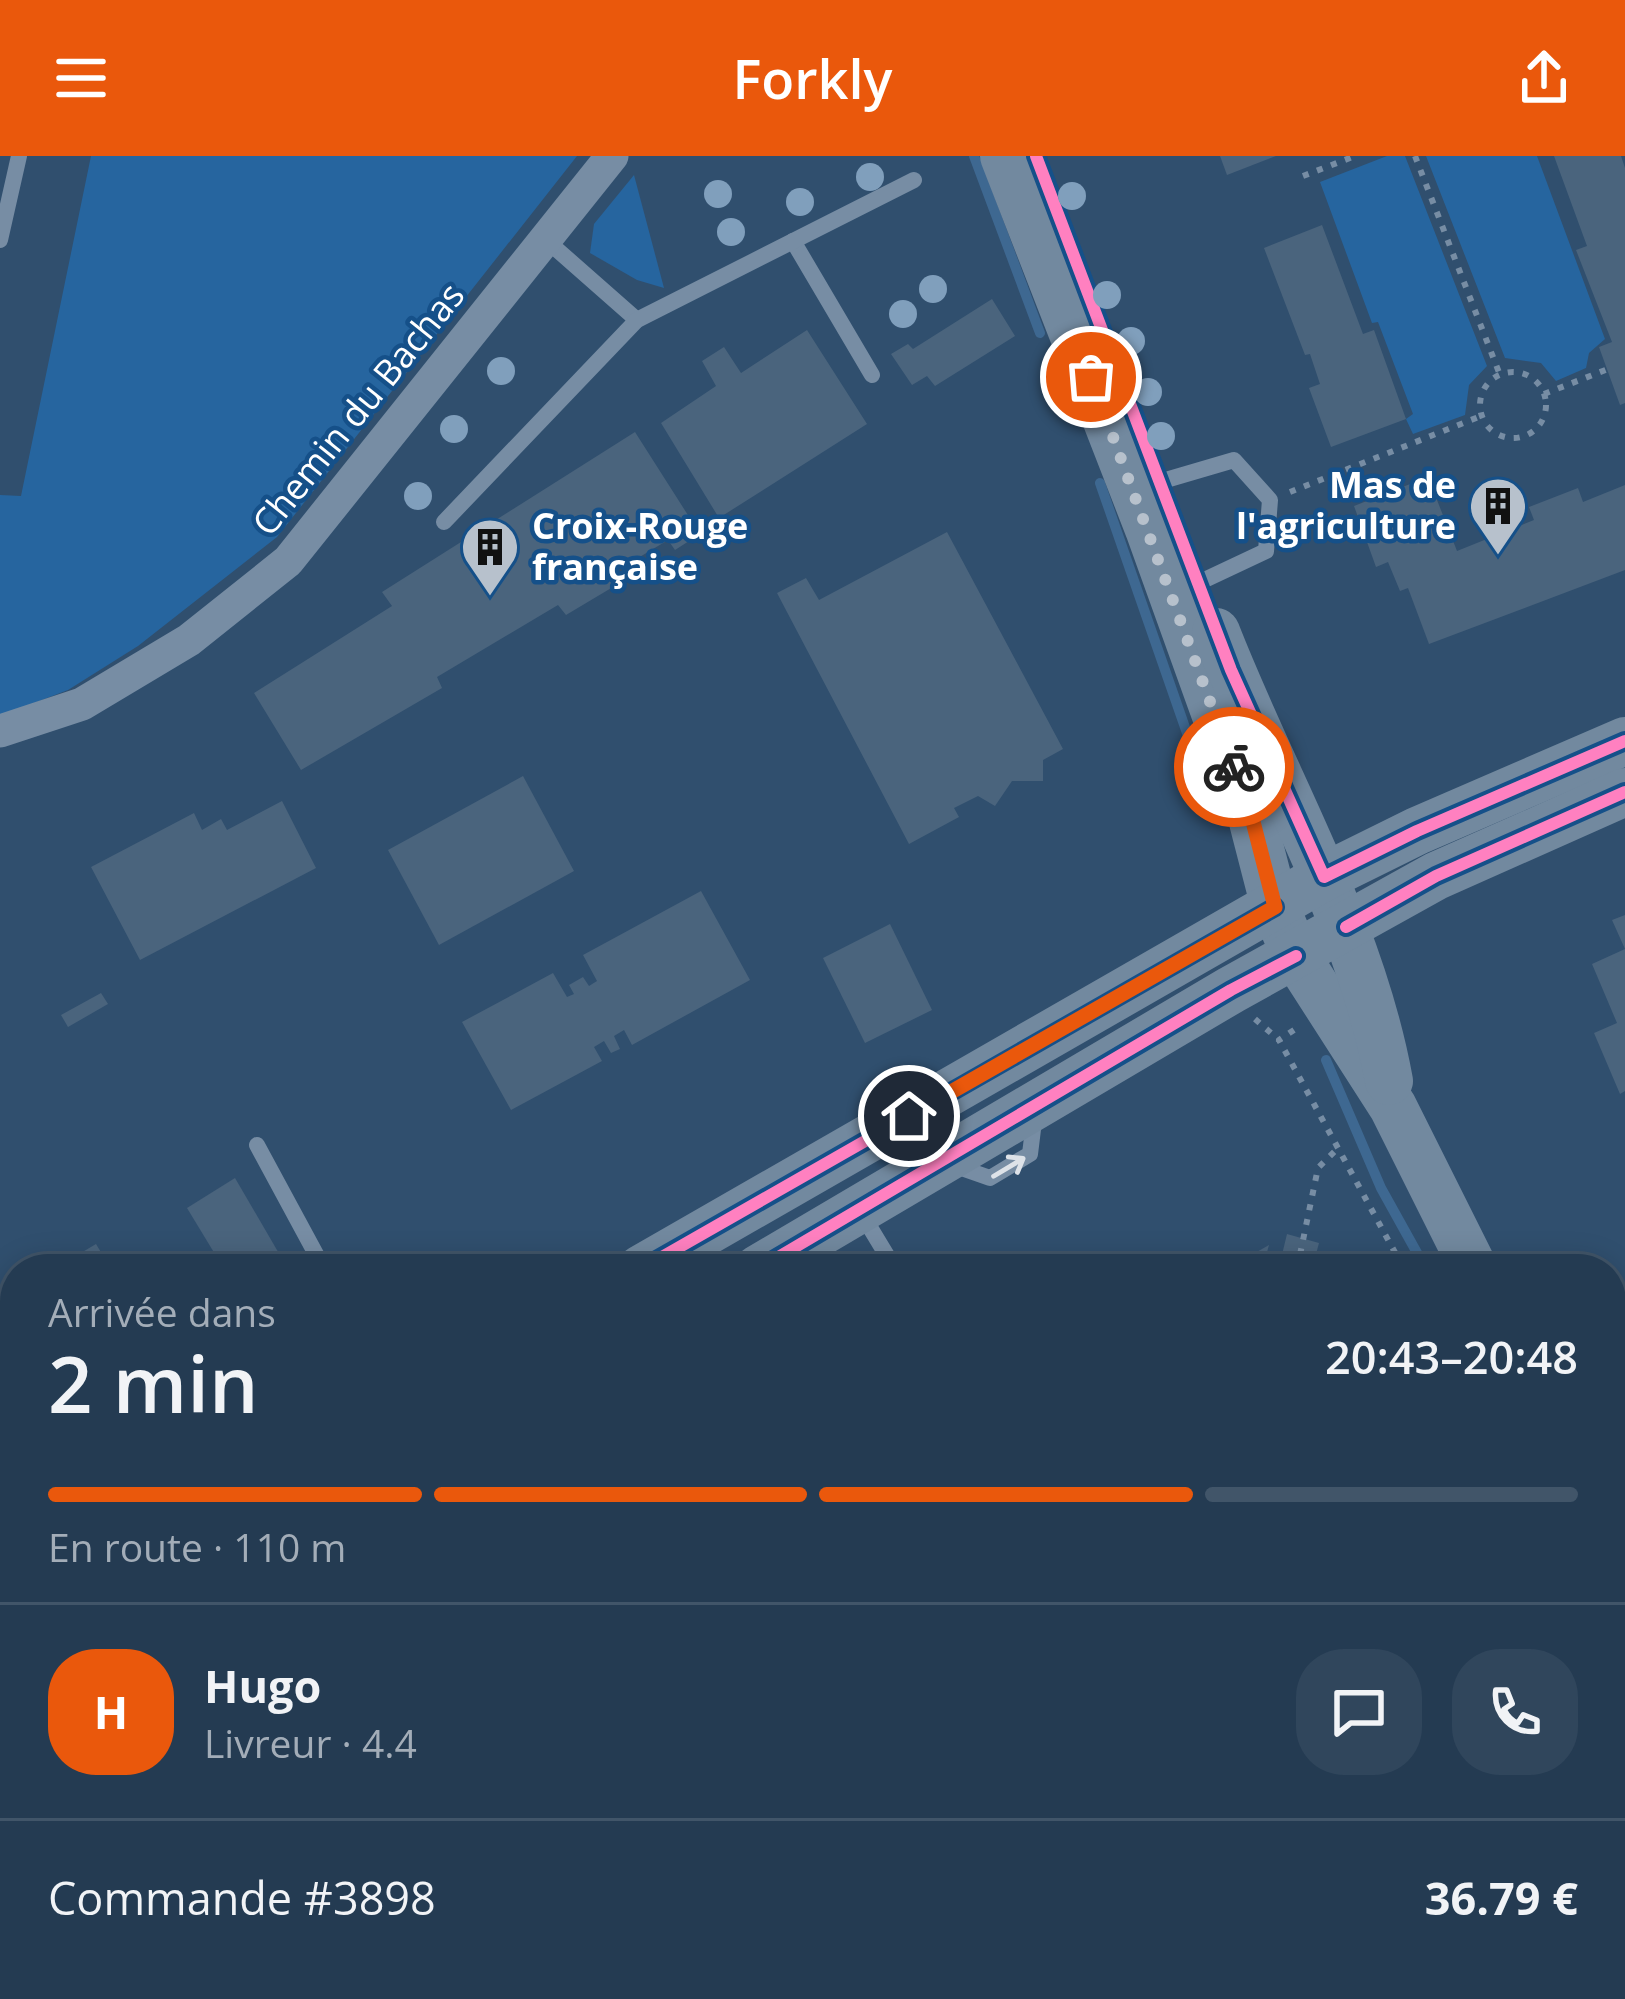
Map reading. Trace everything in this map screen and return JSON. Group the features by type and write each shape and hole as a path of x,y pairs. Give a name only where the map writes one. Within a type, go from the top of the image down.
{"main road":[{"path":"1004,156 1149,529 1250,810 1275,907 1296,956 1393,1107 1466,1254"},
{"path":"1036,156 1231,670 1346,927 1382,1044 1393,1107"},
{"path":"667,1254 1324,877 1417,831 1625,741"},
{"path":"795,1254 860,1210 1436,876 1625,792"}],"street":[{"name":"Chemin du Bachas","path":"0,731 100,694 189,640 288,561 612,156"}],"lane":[{"path":"0,240 19,156"},
{"path":"444,522 637,320 914,180"},
{"path":"545,239 637,320"},
{"path":"794,241 872,375"},
{"path":"1159,482 1234,460 1270,500 1265,551 1198,584"},
{"path":"257,1144 316,1254"},
{"path":"860,1210 886,1254"}],"path":[{"path":"1303,176 1355,156"},
{"path":"1415,156 1500,375"},
{"path":"1544,394 1608,369"},
{"path":"1500,375 1527,375 1544,394 1543,422 1526,436 1516,439 1495,434 1481,416 1481,394 1500,375"},
{"path":"1270,500 1481,416"},
{"path":"1304,1023 1280,1040 1396,1254"},
{"path":"1300,1254 1318,1168 1338,1148"}],"shaded area":[{"path":"91,156 577,156 277,537 138,646 68,690 0,716 0,495 21,496"},
{"path":"1387,156 1405,156 1487,366 1469,385 1465,415 1413,434 1406,419 1413,414 1378,322 1372,323 1320,182"},
{"path":"1426,156 1537,156 1605,339 1589,353 1586,368 1556,381 1541,363 1505,358"},
{"path":"634,175 664,288 637,280 590,253 594,224"}],"building":[{"path":"1220,156 1276,156 1227,175"},
{"path":"1554,156 1621,156 1625,168 1625,403 1620,405 1599,347 1612,342 1576,250 1587,246"},
{"path":"1322,225 1363,334 1374,330 1406,419 1331,447 1309,388 1320,384 1310,354 1305,355 1264,248"},
{"path":"992,299 1015,336 935,386 927,376 912,385 891,354 908,344 913,349"},
{"path":"807,330 867,424 719,518 661,423 716,386 702,361 724,347 741,373"},
{"name":"Croix-Rouge française","path":"635,432 700,534 675,550 668,540 613,573 618,584 566,615 558,605 437,677 442,688 301,770 254,693 392,606 382,592"},
{"name":"Mas de l'agriculture","path":"1428,477 1457,551 1534,520 1529,507 1578,488 1583,502 1625,485 1625,570 1429,644 1408,588 1400,591 1388,562 1376,567 1354,506"},
{"path":"947,532 1063,749 1043,760 1043,781 1012,781 995,806 978,796 954,808 959,817 909,844 777,593 806,578 819,600"},
{"path":"523,776 574,871 439,945 388,850"},
{"path":"282,801 316,868 140,960 91,867 194,813 202,830 221,819 227,830"},
{"path":"701,891 750,980 632,1045 624,1030 614,1036 620,1049 611,1053 604,1041 594,1047 602,1061 511,1110 462,1022 553,973 567,997 574,994 569,985 583,977 589,986 597,981 583,955"},
{"path":"1625,915 1625,949 1612,920"},
{"path":"890,924 932,1010 865,1043 823,958"},
{"path":"1625,949 1625,1091 1620,1094 1594,1033 1617,1023 1592,964"},
{"path":"101,993 108,1004 68,1027 61,1015"},
{"path":"235,1178 279,1254 215,1254 187,1208"},
{"path":"1287,1234 1319,1243 1316,1254 1282,1254"},
{"path":"96,1244 102,1254 79,1254"}],"waterway":[{"path":"974,156 1040,333"},
{"path":"1100,483 1204,782"},
{"path":"1326,1060 1381,1188 1418,1254"}],"cycle path":[{"path":"1036,156 1231,670 1324,877 1417,831 1625,741"},
{"path":"1346,927 1436,876 1625,792"},
{"path":"667,1254 1275,907"},
{"path":"783,1254 1296,956"}],"way so far":[{"path":"1091,377 1234,767"}],"place":[{"name":"Mas de l'agriculture","path":"1498,557"},
{"name":"Croix-Rouge française","path":"490,598"}],"route":[{"path":"909,1116 1275,907 1234,767"}]}
